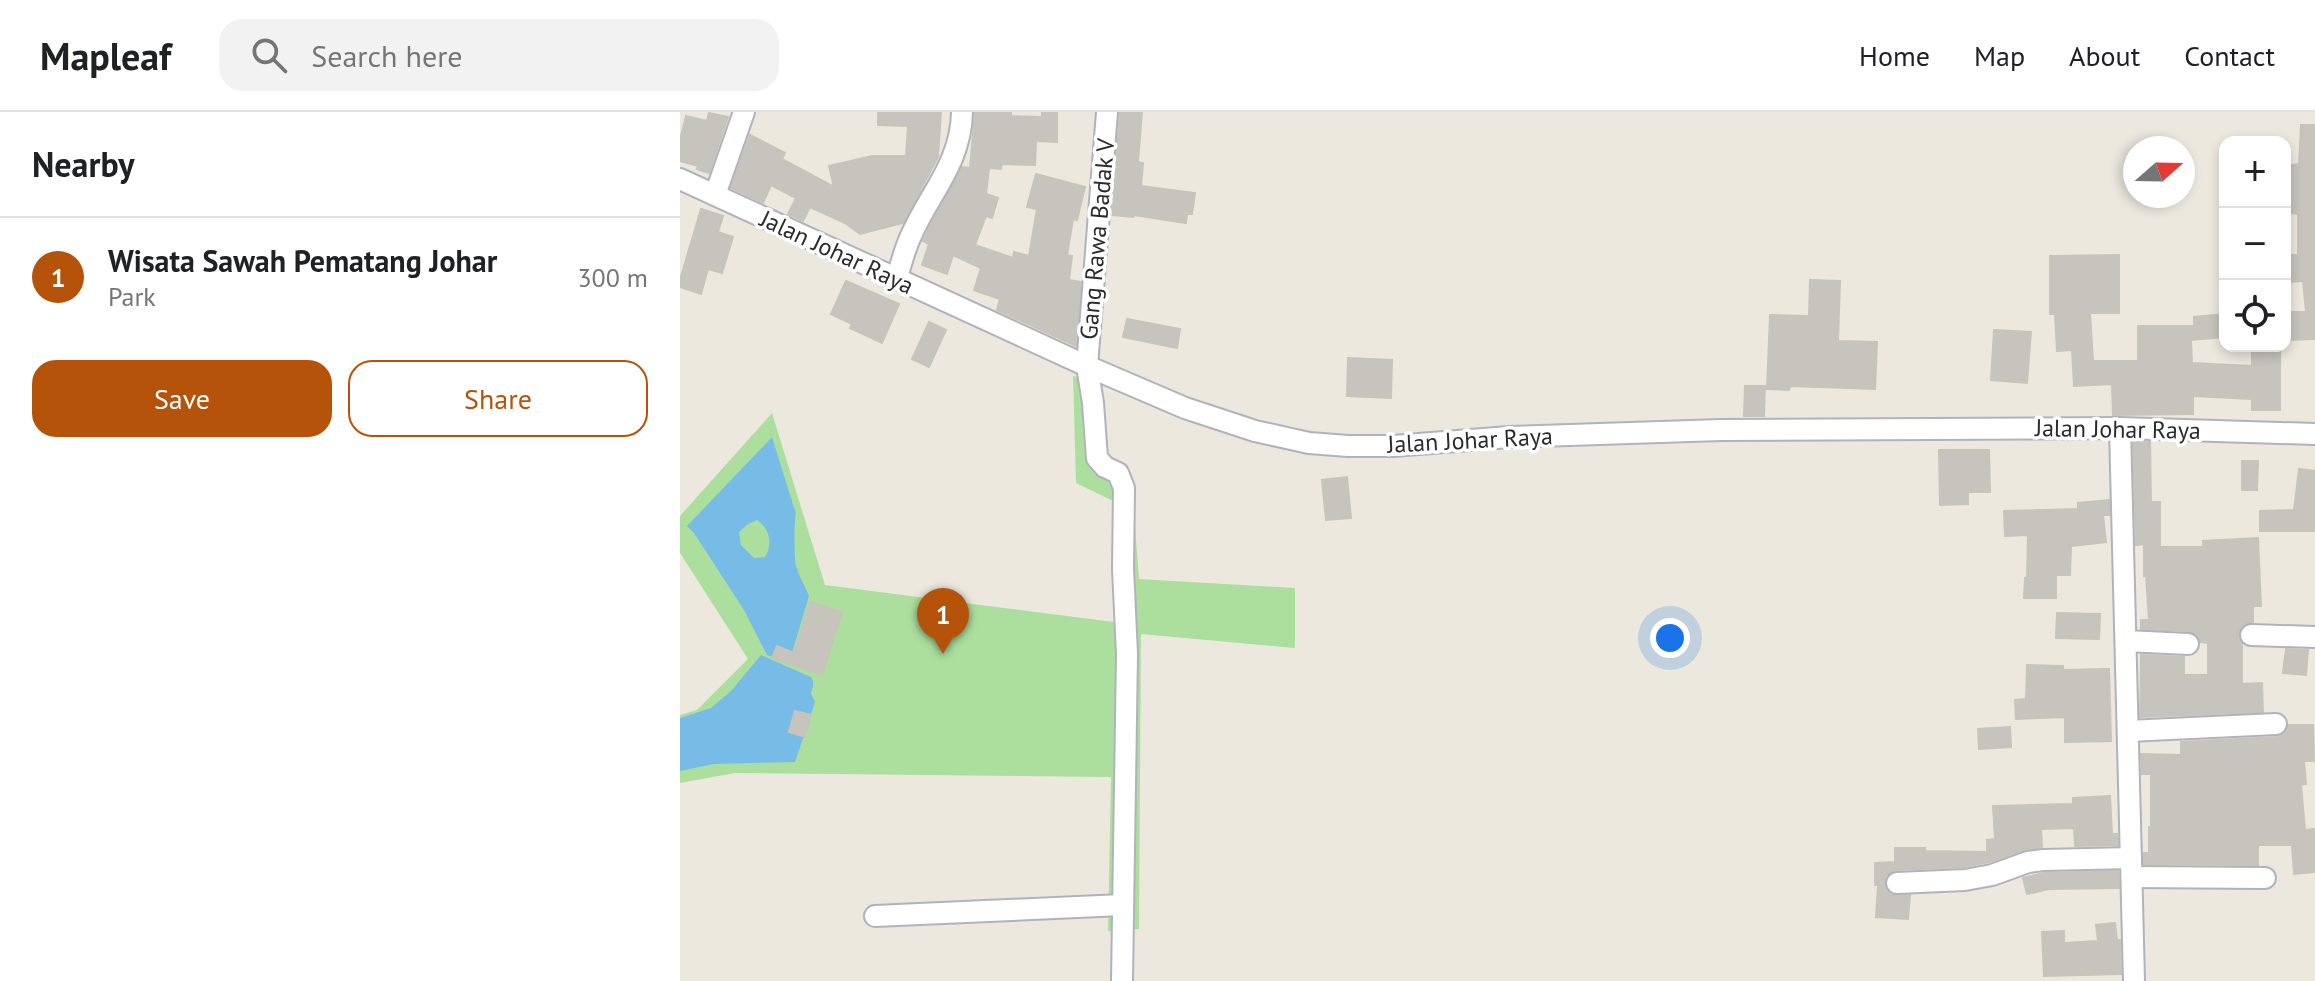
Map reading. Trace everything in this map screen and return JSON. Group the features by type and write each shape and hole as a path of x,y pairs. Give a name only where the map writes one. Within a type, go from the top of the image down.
{"street":[{"path":"896,279 910,238 948,170 960,141 962,112"},
{"name":"Gang Rawa Badak V","path":"1107,112 1087,366 1097,458 1105,467 1118,473 1124,488 1123,569 1127,654 1122,981"},
{"path":"715,195 737,114"},
{"name":"Jalan Johar Raya","path":"680,179 1185,408 1255,431 1309,443 1393,446 1509,437 1721,430 2120,428 2315,434"},
{"path":"2120,428 2134,981"},
{"path":"2251,635 2315,637"},
{"path":"2126,641 2188,644"},
{"path":"2128,731 2276,724"},
{"path":"1897,883 1965,880 2043,860 2265,878"},
{"path":"875,916 1122,905"}],"green space":[{"path":"1073,376 1099,381 1107,454 1131,472 1139,579 1295,588 1295,648 1141,634 1139,929 1108,931 1111,777 735,773 680,783 680,715 697,710 748,659 680,553 680,516 772,413 825,585 1114,622 1113,501 1076,483"}],"water":[{"path":"772,437 796,514 795,562 809,596 789,663 767,655 744,610 687,526","holes":["757,520 767,532 769,547 765,557 754,558 741,545 739,532"]},
{"path":"761,655 811,677 813,681 811,693 815,702 795,762 714,764 680,771 680,718 711,708 731,691"}],"building":[{"path":"878,112 941,112 938,157 903,223 860,234 845,223 810,207 803,221 788,214 796,198 771,185 763,203 731,188 750,135 785,153 782,159 834,187 829,166 872,156 906,156 908,126 878,125"},
{"path":"975,112 1011,112 1011,116 1042,117 1042,112 1057,112 1057,142 1036,141 1035,165 1002,164 1001,169 989,168 986,194 998,198 992,218 986,216 975,245 1013,258 1014,252 1029,256 1037,209 1027,207 1036,174 1085,187 1077,220 1073,219 1067,255 1072,256 1069,280 1081,282 1076,346 997,310 1000,299 974,290 981,268 953,255 947,274 922,265 929,244 923,241 929,228 962,167 970,168"},
{"path":"1120,112 1142,112 1138,162 1143,163 1141,186 1195,193 1192,214 1187,214 1186,223 1112,215"},
{"path":"709,113 728,117 709,173 680,161 680,140 686,116 707,121"},
{"path":"2301,125 2315,125 2315,311 2306,312 2303,281 2291,282 2291,255 2298,255 2298,214 2291,213 2291,165 2299,164"},
{"path":"701,209 723,216 718,232 733,237 722,273 708,269 701,294 680,287 680,280"},
{"path":"2119,255 2119,313 2090,313 2093,361 2138,361 2138,326 2194,326 2194,317 2219,315 2219,338 2191,340 2192,363 2252,366 2252,352 2280,352 2280,410 2252,410 2252,399 2193,396 2193,414 2113,415 2112,384 2074,386 2072,350 2057,351 2055,314 2050,314 2050,256"},
{"path":"1810,280 1840,281 1838,341 1877,342 1875,389 1790,386 1789,390 1767,389 1770,315 1809,316"},
{"path":"846,281 899,304 882,343 850,328 852,324 831,314"},
{"path":"2291,312 2315,312 2315,339 2291,340"},
{"path":"1127,319 1180,329 1177,348 1123,337"},
{"path":"929,322 946,330 929,367 912,359"},
{"path":"1994,330 2031,332 2027,383 1991,380"},
{"path":"1348,358 1392,360 1391,398 1347,396"},
{"path":"1745,386 1765,386 1764,416 1744,416"},
{"path":"2133,441 2150,442 2151,502 2160,502 2160,547 2203,547 2203,541 2258,538 2261,606 2253,606 2253,622 2244,624 2238,635 2242,644 2242,684 2262,683 2263,712 2140,717 2141,655 2184,657 2184,675 2208,675 2208,643 2201,642 2196,634 2189,631 2141,629 2141,620 2149,620 2144,544 2136,545"},
{"path":"1939,450 1989,450 1990,492 1968,492 1968,504 1940,505"},
{"path":"2242,461 2258,461 2257,490 2242,490"},
{"path":"2299,469 2315,471 2315,531 2260,531 2260,511 2294,510"},
{"path":"1347,477 1351,518 1326,520 1322,480"},
{"path":"2109,500 2109,515 2103,515 2106,542 2071,546 2070,575 2056,575 2056,598 2024,598 2028,535 2005,536 2004,511 2078,509 2078,503"},
{"path":"810,602 842,612 822,675 772,658 777,646 794,653"},
{"path":"2057,613 2100,614 2099,639 2056,638"},
{"path":"2286,649 2308,650 2306,675 2283,673"},
{"path":"2027,665 2063,666 2063,670 2109,669 2111,741 2065,742 2065,717 2016,719 2015,700 2026,699"},
{"path":"795,711 811,715 805,737 789,732"},
{"path":"2289,725 2313,725 2314,761 2304,761 2306,784 2301,785 2305,830 2315,829 2315,872 2294,874 2292,845 2258,845 2258,865 2144,864 2144,853 2149,853 2151,774 2142,774 2141,754 2181,755 2181,742 2277,737 2284,734"},
{"path":"2010,727 2011,747 1979,749 1978,729"},
{"path":"2110,796 2112,834 2117,834 2118,845 2075,846 2074,828 2041,829 2042,847 1989,862 1964,867 1896,870 1886,876 1884,884 1892,895 1910,895 1908,919 1876,917 1878,885 1875,885 1875,863 1895,862 1895,848 1987,852 1987,840 1995,839 1993,806 2073,804 2073,798"},
{"path":"2118,871 2119,888 2049,889 2027,894 2023,878 2044,873"},
{"path":"2115,923 2117,940 2120,940 2121,974 2044,976 2042,932 2064,931 2064,943 2098,941 2096,925"}],"place":[{"name":"Wisata Sawah Pematang Johar","path":"943,654"}]}
